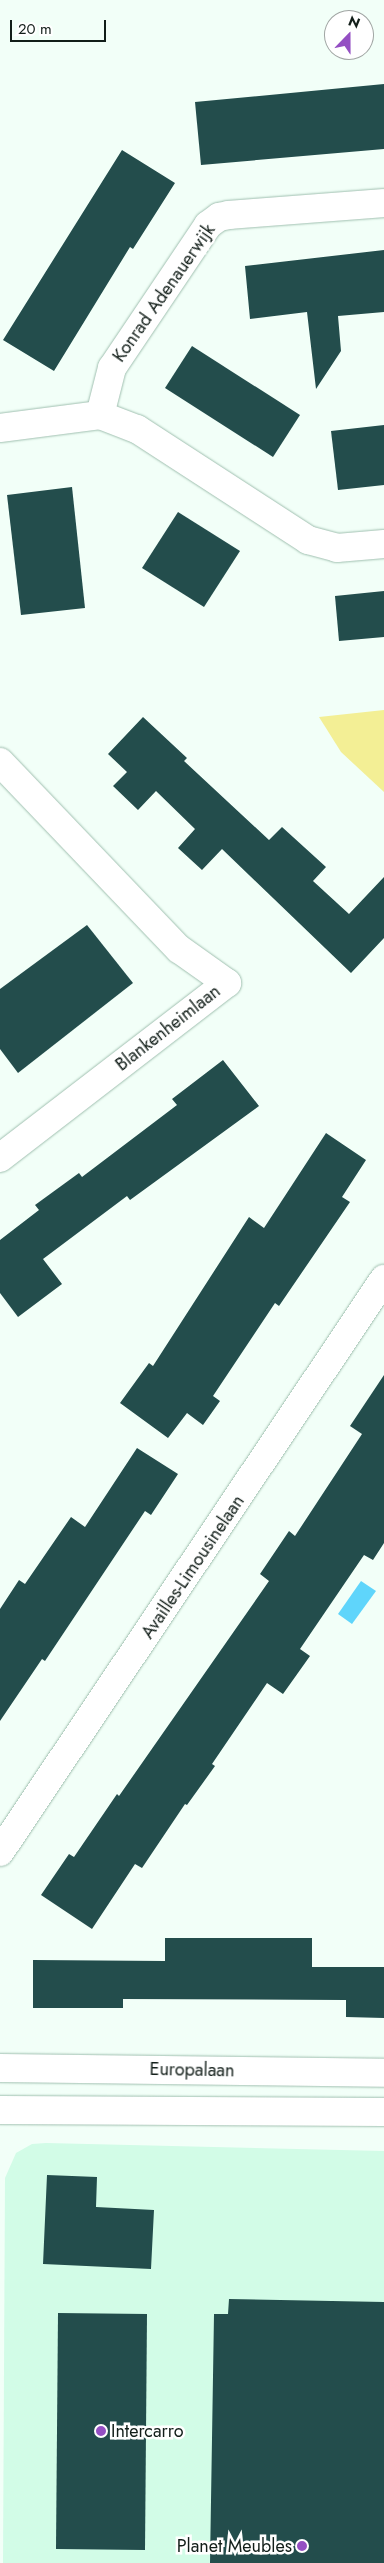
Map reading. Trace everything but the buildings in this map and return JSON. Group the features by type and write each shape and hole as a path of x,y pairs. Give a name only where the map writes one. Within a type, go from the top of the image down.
{"street":[{"name":"Konrad Adenauerwijk","path":"100,415 112,368 208,225 229,215 384,203"},
{"path":"0,428 100,415 137,429 308,540 337,548 384,544"},
{"name":"Blankenheimlaan","path":"0,762 179,949 227,983 0,1158"},
{"name":"Availles-Limousinelaan","path":"0,1852 384,1279"},
{"name":"Europalaan","path":"0,2068 384,2073"},
{"path":"0,2110 384,2112"}],"shaded area":[{"path":"384,710 384,792 341,752 319,717"},
{"path":"32,2144 384,2151 384,2563 3,2563 5,2178 16,2153"}],"water":[{"path":"361,1581 376,1591 352,1624 338,1614"}],"place":[{"name":"Intercarro","path":"101,2431"},
{"name":"Planet Meubles","path":"302,2546"}]}
